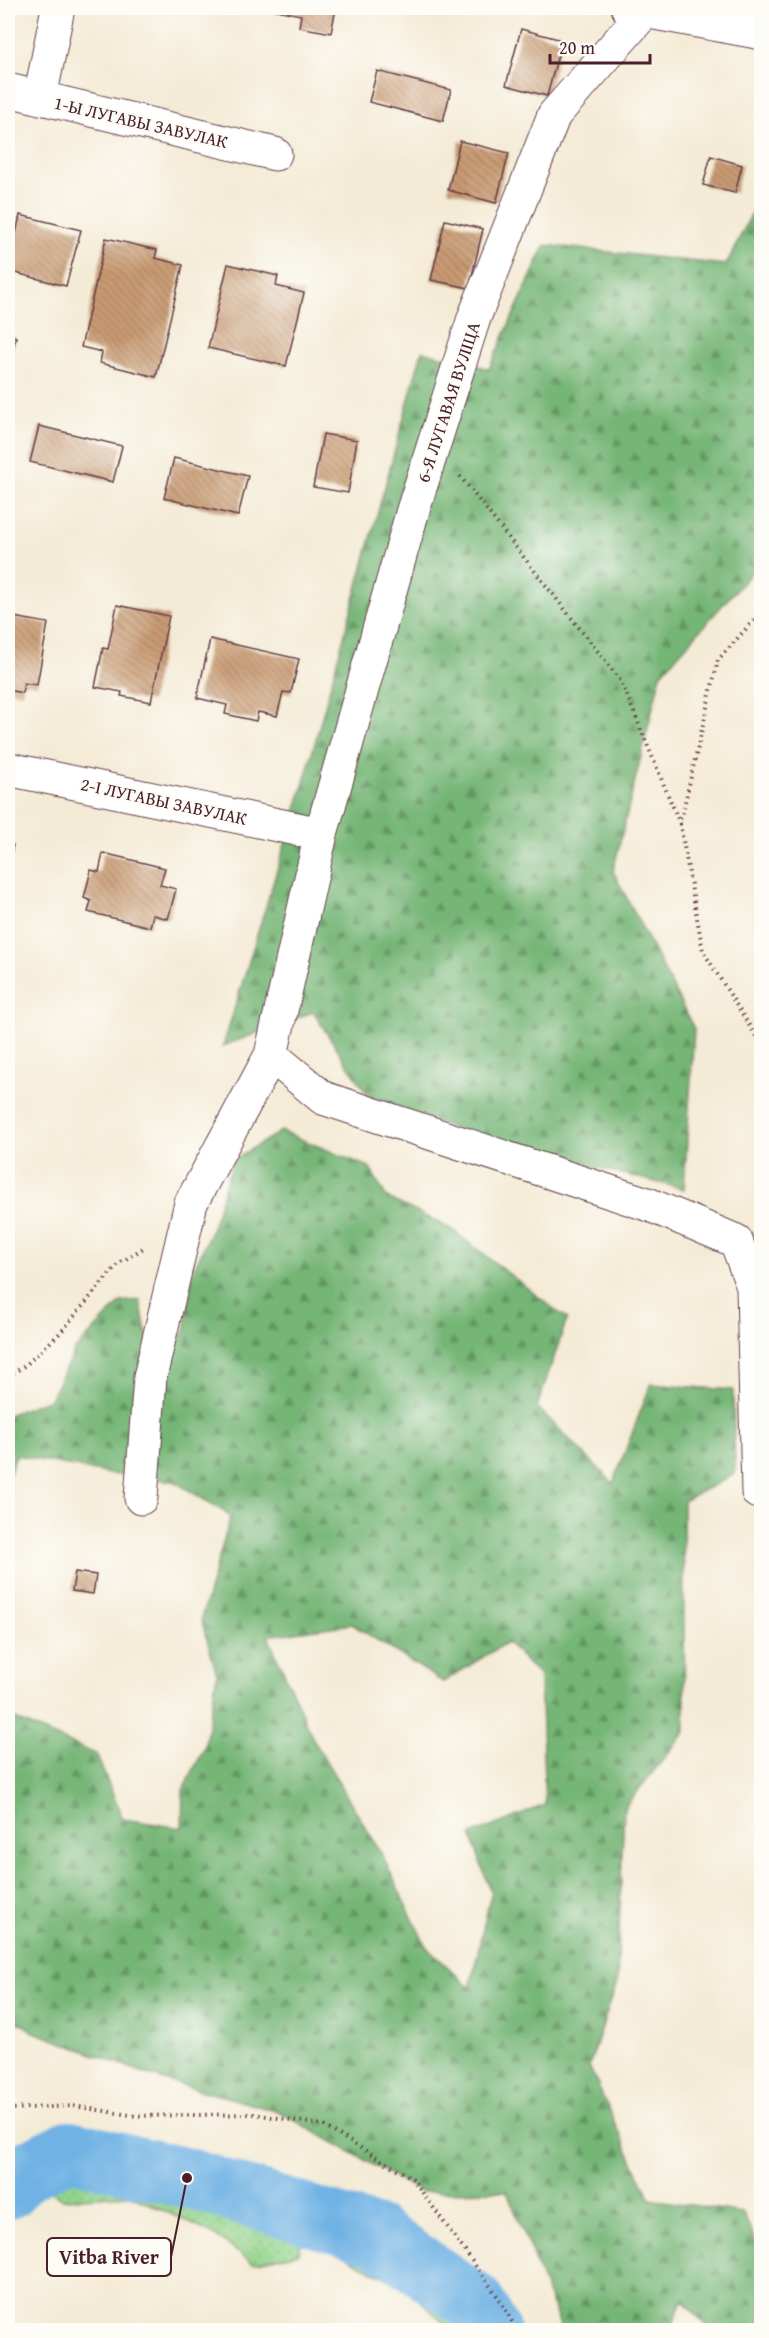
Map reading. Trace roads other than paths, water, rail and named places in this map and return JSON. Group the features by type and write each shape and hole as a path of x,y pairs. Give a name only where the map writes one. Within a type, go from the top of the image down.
{"street":[{"path":"40,98 58,8"},
{"path":"641,9 762,33"},
{"name":"6-Я ЛУГАВАЯ ВУЛІЦА","path":"141,1498 150,1377 191,1203 271,1055 321,834 413,510 474,318 554,115 641,9"},
{"name":"1-Ы ЛУГАВЫ ЗАВУЛАК","path":"8,90 275,154"},
{"name":"2-І ЛУГАВЫ ЗАВУЛАК","path":"8,769 321,834"},
{"path":"271,1055 323,1098 650,1205 736,1240 753,1287 758,1492"}],"waterway":[{"path":"8,2189 22,2173 69,2150 187,2178 377,2236 474,2302 490,2330"}],"place":[{"name":"Vitba River","path":"187,2178"}]}
